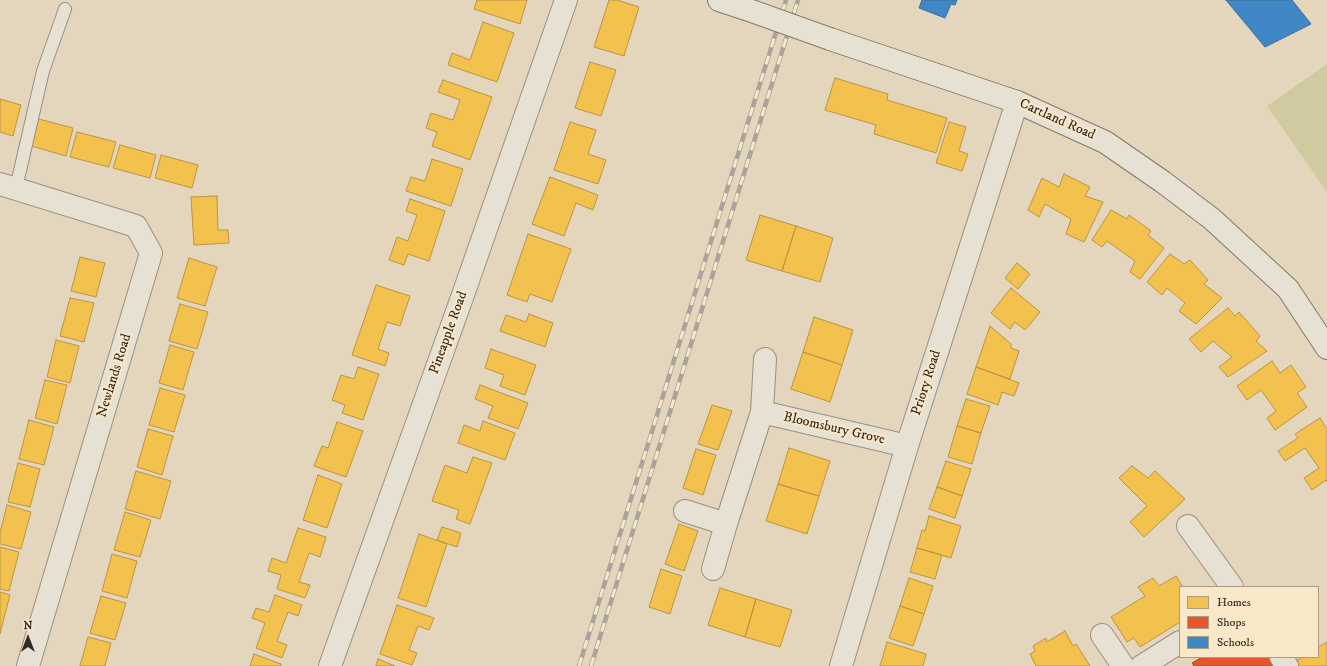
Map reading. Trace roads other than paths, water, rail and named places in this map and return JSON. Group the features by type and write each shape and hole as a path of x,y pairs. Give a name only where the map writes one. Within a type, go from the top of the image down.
{"street":[{"name":"Pineapple Road","path":"330,666 464,292 566,0"},
{"name":"Cartland Road","path":"719,0 1017,102 1105,142 1163,182 1212,219 1288,290 1327,348"},
{"name":"Priory Road","path":"841,666 907,446 1017,102"},
{"name":"Newlands Road","path":"8,186 136,226 151,253 28,666"},
{"path":"713,569 762,412 765,359"},
{"name":"Bloomsbury Grove","path":"762,412 907,446"},
{"path":"685,511 726,524"},
{"path":"1188,526 1231,586"},
{"path":"1102,635 1123,666"},
{"path":"1142,666 1179,643"}],"lane":[{"path":"8,186 43,71 64,9"}],"railway":[{"path":"579,666 786,0"},
{"path":"591,666 798,0"}]}
